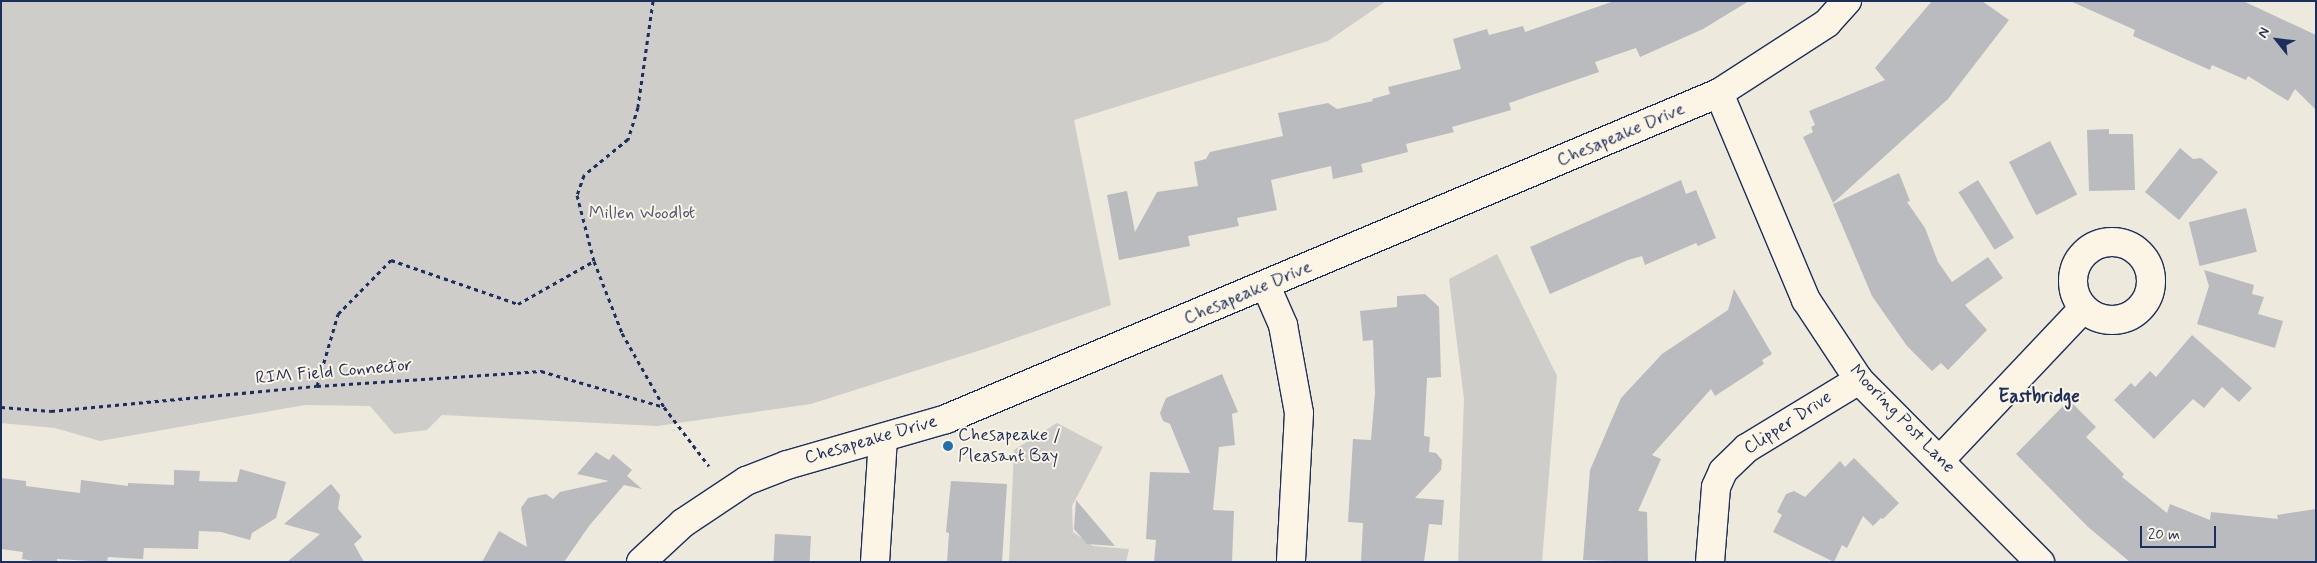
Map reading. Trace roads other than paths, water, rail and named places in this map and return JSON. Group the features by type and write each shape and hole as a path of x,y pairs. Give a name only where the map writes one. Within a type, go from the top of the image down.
{"street":[{"name":"Chesapeake Drive","path":"641,562 683,523 746,481 787,465 883,439 946,418 1266,286 1719,93 1827,23 1847,1"},
{"name":"Mooring Post Lane","path":"1719,93 1806,300 1859,380 1941,459 2040,562"},
{"path":"1266,286 1283,324 1299,413 1291,562"},
{"path":"1941,459 2083,309"},
{"name":"Clipper Drive","path":"1710,562 1716,487 1723,472 1747,448 1859,380"},
{"path":"875,562 883,439"}],"place":[{"name":"Chesapeake / Pleasant Bay","path":"948,446"}],"district":[{"name":"Eastbridge","path":"2039,397"}],"park label":[{"name":"Millen Woodlot","path":"642,213"}]}
